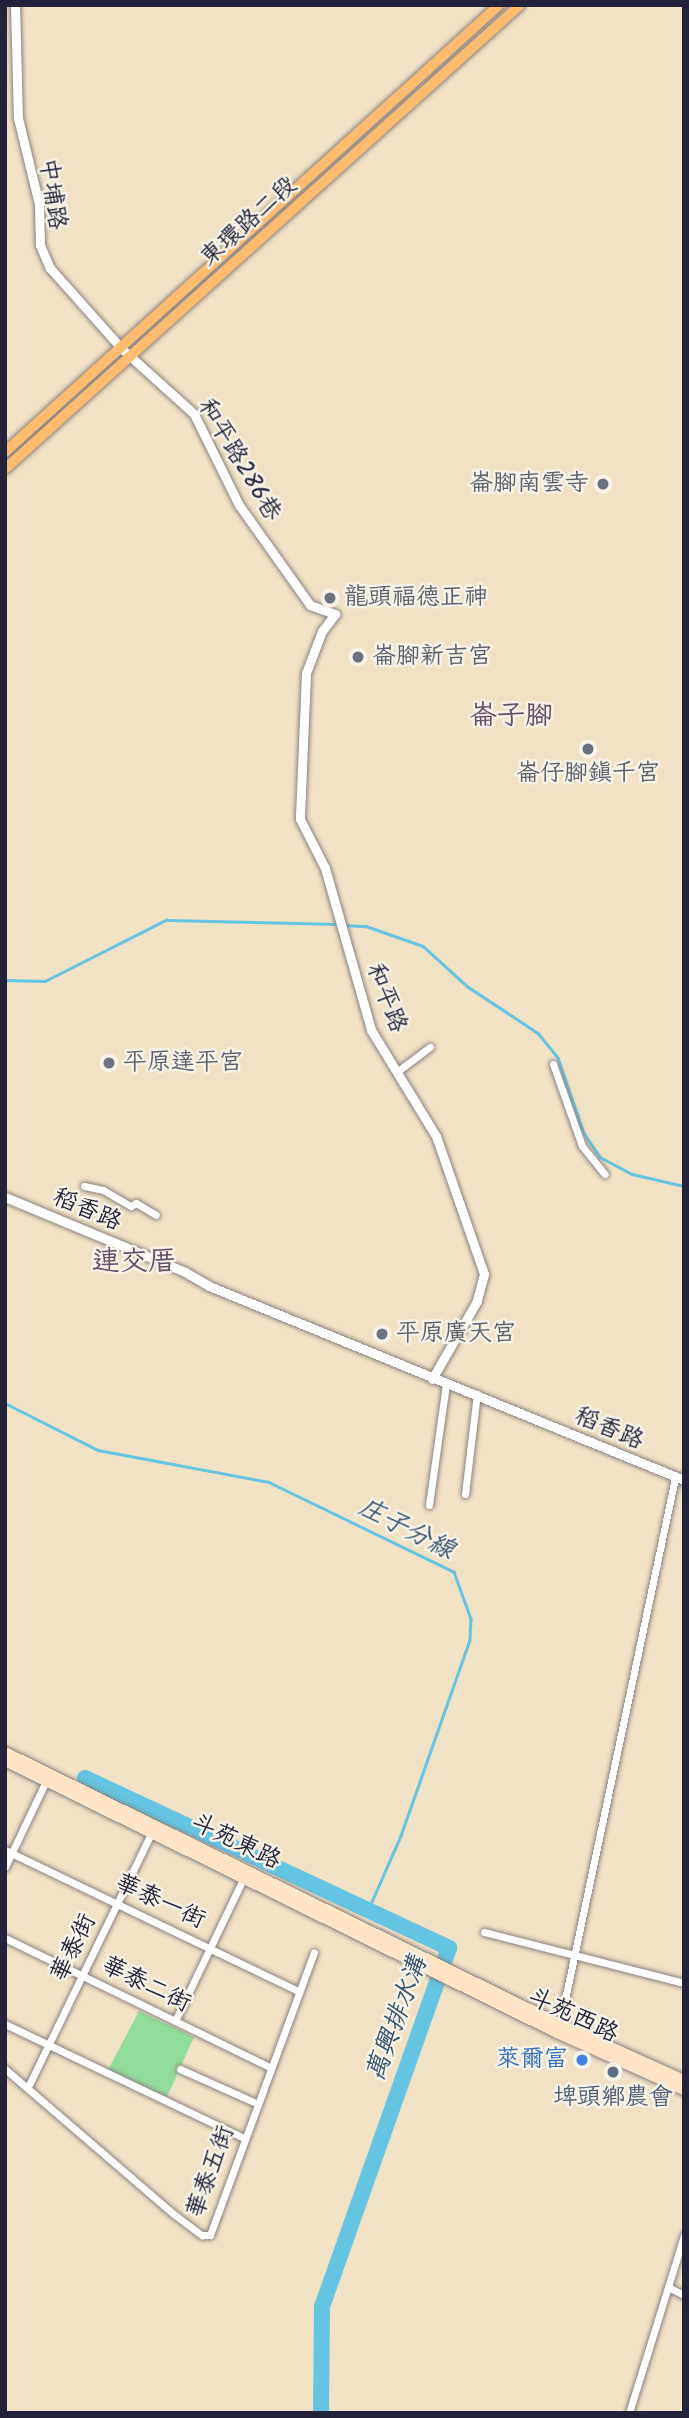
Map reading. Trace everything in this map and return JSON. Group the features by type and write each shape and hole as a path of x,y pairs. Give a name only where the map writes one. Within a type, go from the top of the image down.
{"main road":[{"name":"東環路二段","path":"5,452 499,5"},
{"name":"東環路二段","path":"5,469 520,5"},
{"name":"斗苑東路","path":"5,1752 47,1778"},
{"name":"斗苑東路","path":"5,1761 47,1778 447,1972"},
{"name":"斗苑西路","path":"447,1972 684,2090"},
{"name":"斗苑西路","path":"559,2028 684,2080"}],"street":[{"name":"中埔路","path":"15,5 18,118 39,204 40,244 50,268 130,357"},
{"name":"和平路286巷","path":"130,357 194,414 239,505 310,605 335,614"},
{"name":"和平路","path":"335,614 322,631 306,673 299,810 304,834 325,868 372,1030 436,1136 484,1273 477,1301 432,1379"},
{"path":"398,1071 430,1047"},
{"path":"553,1064 582,1146 606,1174"},
{"path":"84,1186 103,1190 131,1206 136,1203 156,1215"},
{"name":"稻香路","path":"5,1197 432,1379 477,1394 679,1479 559,2028"},
{"path":"429,1505 446,1384"},
{"path":"465,1494 477,1394"},
{"path":"5,1867 9,1851 47,1778"},
{"name":"華泰街","path":"28,2087 153,1830"},
{"name":"華泰一街","path":"9,1851 211,1947 298,1992"},
{"path":"175,2021 246,1875"},
{"path":"484,1932 684,1983"},
{"name":"華泰二街","path":"5,1938 269,2067"},
{"name":"華泰五街","path":"5,2069 202,2235 210,2235 269,2067 314,1953"},
{"path":"5,2024 244,2138"},
{"path":"180,2068 256,2103"},
{"path":"629,2413 684,2235"},
{"path":"668,2287 684,2295"}],"green space":[{"path":"139,2011 194,2037 167,2097 108,2070"}],"waterway":[{"path":"5,980 45,981 166,920 337,924"},
{"path":"344,925 366,926 423,946 467,986 538,1033 558,1058 584,1133 600,1157 632,1174 684,1186"},
{"name":"庄子分線","path":"5,1403 98,1450 269,1482 454,1572 471,1619 470,1640 401,1836 368,1911"},
{"name":"萬興排水溝","path":"85,1778 449,1948 322,2306 321,2413"}],"place":[{"name":"崙腳南雲寺","path":"603,484"},
{"name":"龍頭福德正神","path":"330,598"},
{"name":"崙腳新吉宮","path":"358,657"},
{"name":"崙仔腳鎮千宮","path":"588,749"},
{"name":"平原達平宮","path":"109,1063"},
{"name":"平原廣天宮","path":"382,1334"},
{"name":"萊爾富","path":"582,2060"},
{"name":"埤頭鄉農會","path":"613,2072"}],"district":[{"name":"崙子腳","path":"511,717"},
{"name":"連交厝","path":"134,1263"}]}
